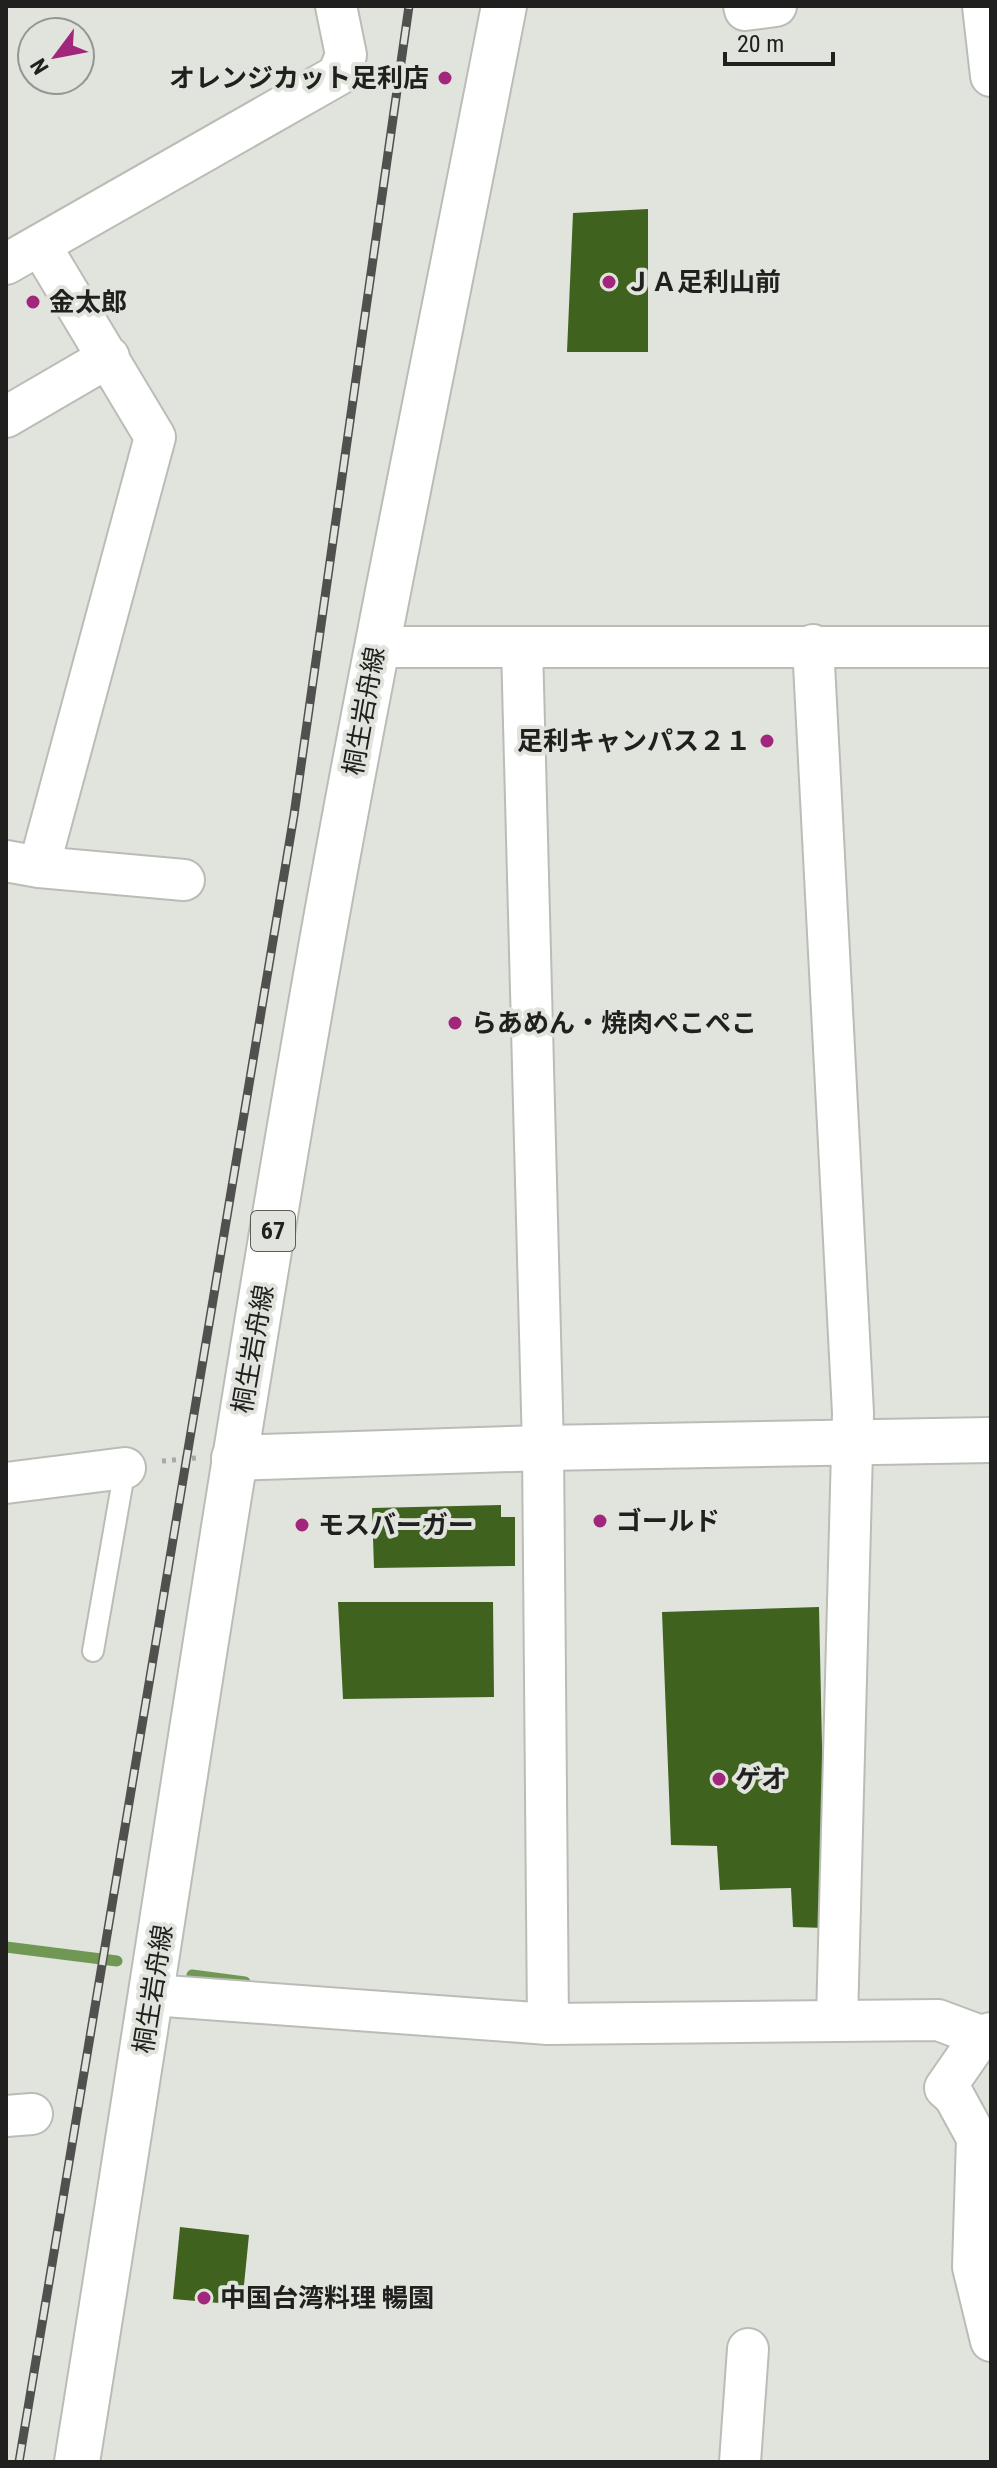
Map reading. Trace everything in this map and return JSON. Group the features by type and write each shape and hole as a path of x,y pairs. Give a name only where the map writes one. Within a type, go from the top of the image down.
{"main road":[{"name":"桐生岩舟線","path":"77,2462 152,1995 221,1458 309,1011 376,647 504,6"},
{"path":"221,1458 543,1448 991,1440"}],"street":[{"path":"6,264 338,75 346,55 336,6"},
{"path":"744,6 745,10 776,6"},
{"path":"983,6 991,76"},
{"path":"40,245 155,437 22,864 184,880"},
{"path":"6,417 109,357"},
{"path":"813,645 853,1443 837,2020"},
{"path":"376,647 991,647"},
{"path":"522,647 543,1448 548,2024"},
{"path":"7,1480 141,1465"},
{"path":"152,1995 548,2024 938,2020 986,2034 945,2088 954,2096 977,2138 973,2267 991,2341"},
{"path":"740,2462 748,2349"}],"lane":[{"path":"93,1651 141,1465"}],"path":[{"path":"141,1465 221,1458"}],"building":[{"name":"ＪＡ足利山前","path":"648,209 648,352 567,352 573,213"},
{"path":"501,1505 501,1517 515,1517 515,1566 374,1568 372,1508"},
{"path":"338,1602 493,1602 494,1697 343,1699"},
{"path":"819,1607 826,1928 793,1927 791,1888 720,1890 717,1846 671,1845 662,1612"},
{"path":"180,2227 249,2235 242,2305 173,2299"}],"waterway":[{"path":"6,1947 117,1961"},
{"path":"192,1975 245,1982"}],"railway":[{"path":"19,2462 294,815 409,6"}],"place":[{"name":"オレンジカット足利店","path":"445,78"},
{"name":"ＪＡ足利山前","path":"609,282"},
{"name":"金太郎","path":"33,302"},
{"name":"足利キャンパス２１","path":"767,741"},
{"name":"らあめん・焼肉ぺこぺこ","path":"455,1023"},
{"name":"ゴールド","path":"600,1521"},
{"name":"モスバーガー","path":"302,1525"},
{"name":"ゲオ","path":"719,1779"},
{"name":"中国台湾料理 暢園","path":"204,2298"}]}
